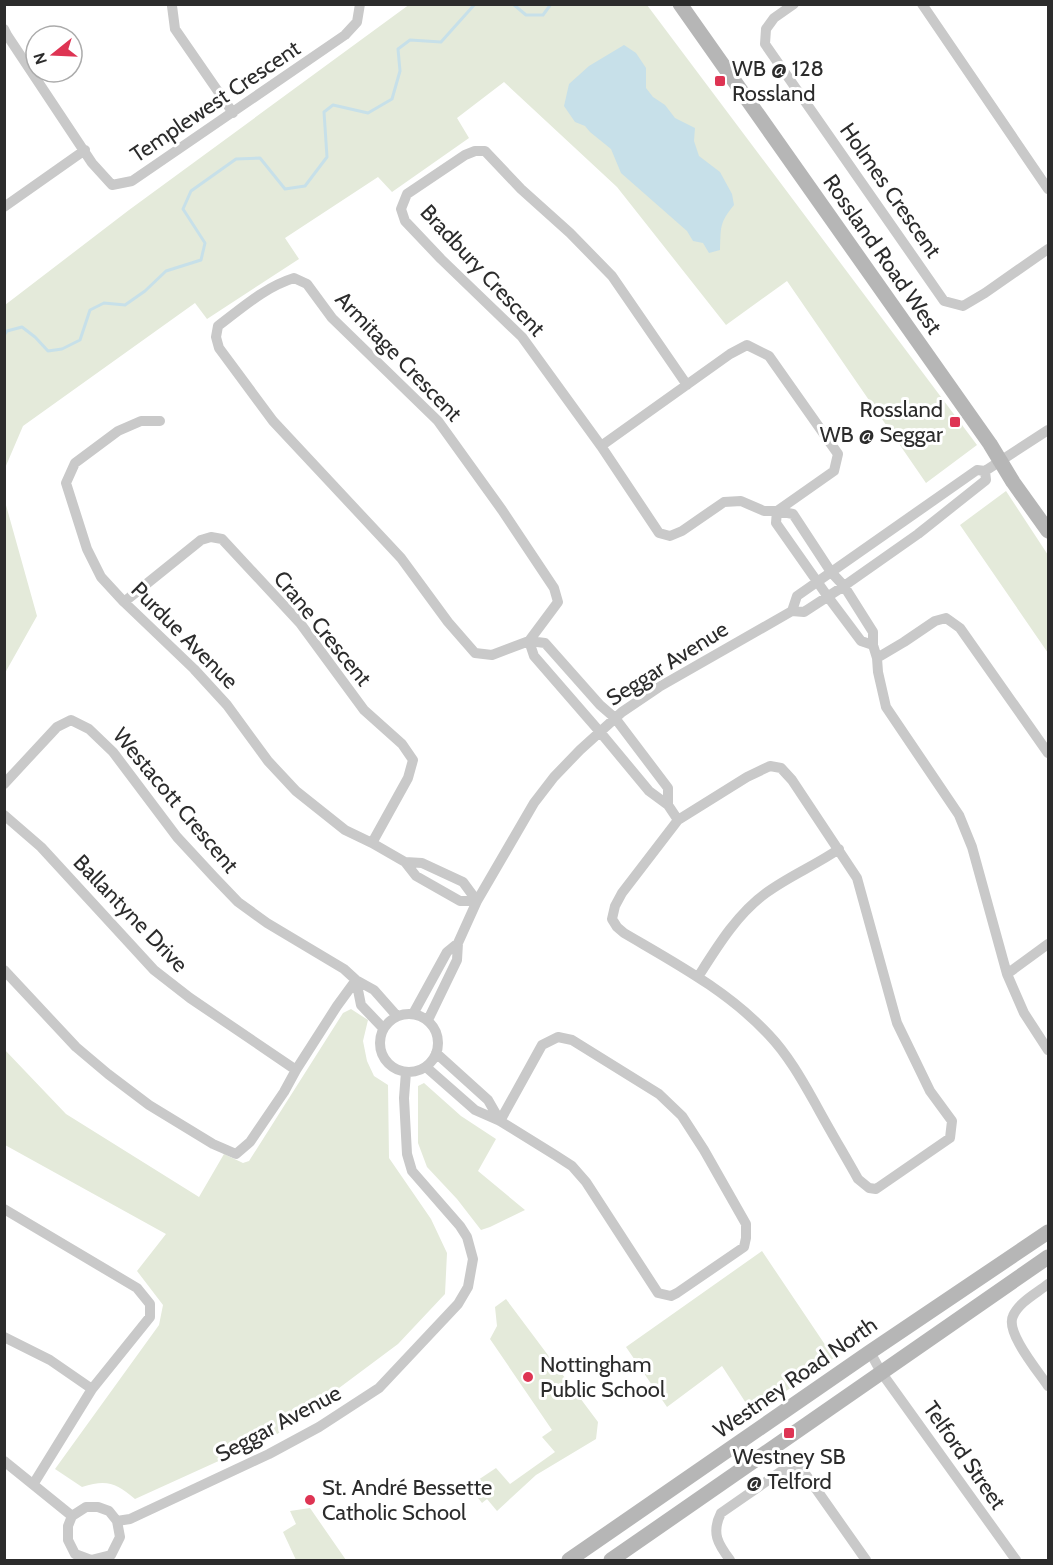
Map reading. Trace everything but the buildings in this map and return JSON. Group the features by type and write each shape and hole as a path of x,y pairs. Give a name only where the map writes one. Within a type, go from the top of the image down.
{"main road":[{"name":"Rossland Road West","path":"680,4 990,444 1048,531"},
{"name":"Westney Road North","path":"569,1560 1048,1232"},
{"name":"Westney Road North","path":"611,1560 1048,1257"}],"street":[{"name":"Templewest Crescent","path":"5,33 85,150 92,164 112,184 132,182 345,35 357,22 360,4"},
{"name":"Holmes Crescent","path":"794,4 774,18 766,29 765,44 944,301 963,306 1048,249"},
{"path":"921,4 1048,189"},
{"path":"172,6 175,29 233,113"},
{"path":"4,207 85,150"},
{"name":"Bradbury Crescent","path":"687,385 612,276 485,152 475,151 465,155 407,194 401,209 405,221 522,337 601,446 659,533 670,536 682,531 724,502 741,501 765,511 793,514 831,572 844,586 873,632 873,645 886,707 959,815 972,847 1007,974 1024,1013 1048,1050"},
{"name":"Armitage Crescent","path":"294,278 307,284 332,318 438,421 554,588 558,602 529,641 492,655 475,653 448,622 401,558 273,421 219,348 216,337 218,326 280,282 294,278"},
{"path":"601,446 730,354 747,345 770,356 838,454 834,471 777,511 776,523 861,641 873,645"},
{"name":"Purdue Avenue","path":"160,422 141,421 118,431 75,463 66,483 87,549 102,577 227,705 268,761 296,790 345,831 405,862 416,876 460,901 477,901"},
{"name":"Seggar Avenue","path":"792,611 797,596 977,470 985,471 1048,430"},
{"name":"Seggar Avenue","path":"428,1020 458,960 458,943 477,901 534,803 554,777 580,750 615,717 659,687 792,611 804,612 844,586 918,534 986,480 985,471"},
{"name":"Crane Crescent","path":"124,602 201,540 211,537 222,539 300,623 364,710 402,744 413,760 408,778 372,843"},
{"path":"877,658 935,621 946,618 960,628 1048,753"},
{"path":"668,805 668,789 615,717 595,699 545,643 529,641 534,656 649,791 668,805 678,820"},
{"name":"Westacott Crescent","path":"4,784 57,727 71,720 89,729 113,752 177,837 238,902 267,923 344,969 356,980 374,990 397,1016"},
{"path":"770,766 781,768 792,780 839,849 857,878 897,1023 930,1091 952,1121 950,1138 876,1189 869,1188 858,1179 801,1079 770,1036 739,1007 698,977 624,933 612,919 615,906 622,893 678,820 747,777 770,766"},
{"name":"Ballantyne Drive","path":"4,815 41,847 154,970 190,998 296,1070"},
{"path":"698,977 747,909 766,892 839,849"},
{"name":"Purdue Avenue","path":"405,862 422,862 463,882 477,901"},
{"name":"Seggar Avenue","path":"413,1014 447,952 458,943"},
{"path":"1007,974 1048,944"},
{"path":"4,970 76,1047 108,1074 149,1105 204,1139 236,1154 250,1142 356,980"},
{"path":"356,980 361,1005 383,1028"},
{"path":"413,1014 428,1020 437,1035 438,1044 436,1053 426,1067 406,1072 397,1070 383,1056 380,1037 389,1021 397,1016 413,1014"},
{"path":"426,1067 475,1110 500,1121 572,1166 586,1182 658,1293 671,1296 677,1293 744,1247 746,1224 682,1116 659,1094 572,1040 558,1037 542,1045 500,1121"},
{"path":"436,1053 489,1100 500,1121"},
{"name":"Seggar Avenue","path":"117,1521 130,1519 269,1454 319,1427 379,1388 458,1304 468,1287 473,1259 467,1237 460,1226 412,1171 407,1154 404,1102 406,1072"},
{"path":"4,1209 137,1288 150,1304 150,1317 92,1389 33,1483"},
{"path":"1048,1284 1023,1303 1013,1315 1010,1324 1015,1338 1048,1386"},
{"path":"4,1337 50,1360 92,1389"},
{"name":"Telford Street","path":"870,1352 881,1372 1016,1560"},
{"path":"4,1461 72,1516"},
{"path":"730,1560 720,1547 716,1534 716,1523 721,1513 780,1472 793,1470 802,1472 809,1479 866,1560"},
{"path":"98,1507 109,1511 117,1521 120,1537 111,1555 91,1560 75,1554 68,1540 68,1526 72,1516 86,1508 98,1507"},
{"path":"64,1560 75,1554"}],"green space":[{"path":"410,4 647,5 977,445 926,483 787,281 726,325 617,187 504,82 457,118 469,138 392,192 378,177 285,238 299,259 207,319 195,303 23,426 5,468 5,305 129,210"},
{"path":"1006,491 1048,555 1048,653 960,525"},
{"path":"4,498 37,616 5,673 4,673"},
{"path":"351,1009 368,1020 363,1041 367,1061 374,1076 388,1085 389,1158 431,1219 447,1253 445,1294 398,1344 276,1435 135,1499 111,1484 98,1483 82,1487 55,1469 159,1325 163,1305 137,1271 166,1234 5,1145 4,1049 66,1114 199,1197 224,1154 243,1163 249,1161 343,1013"},
{"path":"424,1083 461,1116 496,1139 478,1171 525,1210 481,1230 457,1199 427,1167 418,1143 418,1086"},
{"path":"762,1251 834,1358 753,1414 722,1366 667,1407 626,1347"},
{"path":"506,1299 598,1422 596,1439 536,1475 497,1511 487,1499 482,1503 469,1486 496,1468 510,1484 555,1452 542,1437 552,1430 490,1339 497,1326 495,1307"},
{"path":"310,1508 346,1560 296,1560 283,1532 296,1524 290,1511"}],"water":[{"path":"624,45 636,53 646,68 646,88 653,97 665,105 675,118 695,128 694,141 699,156 720,172 732,194 734,205 722,226 720,250 709,253 703,243 693,241 687,231 621,173 611,149 585,126 575,122 564,106 569,84 589,66"}],"waterway":[{"path":"4,335 7,331 22,327 48,351 62,349 80,340 90,310 104,303 125,305 145,291 166,271 201,260 205,243 183,209 191,191 236,159 260,158 285,189 305,186 327,157 324,112 333,105 368,113 392,99 400,71 398,49 410,40 441,42 475,4"},
{"path":"513,4 526,15 543,15 551,4"}],"place":[{"name":"WB @ 128 Rossland","path":"720,81"},
{"name":"Rossland WB @ Seggar","path":"955,422"},
{"name":"Nottingham Public School","path":"528,1377"},
{"name":"Westney SB @ Telford","path":"789,1433"},
{"name":"St. André Bessette Catholic School","path":"310,1500"}]}
